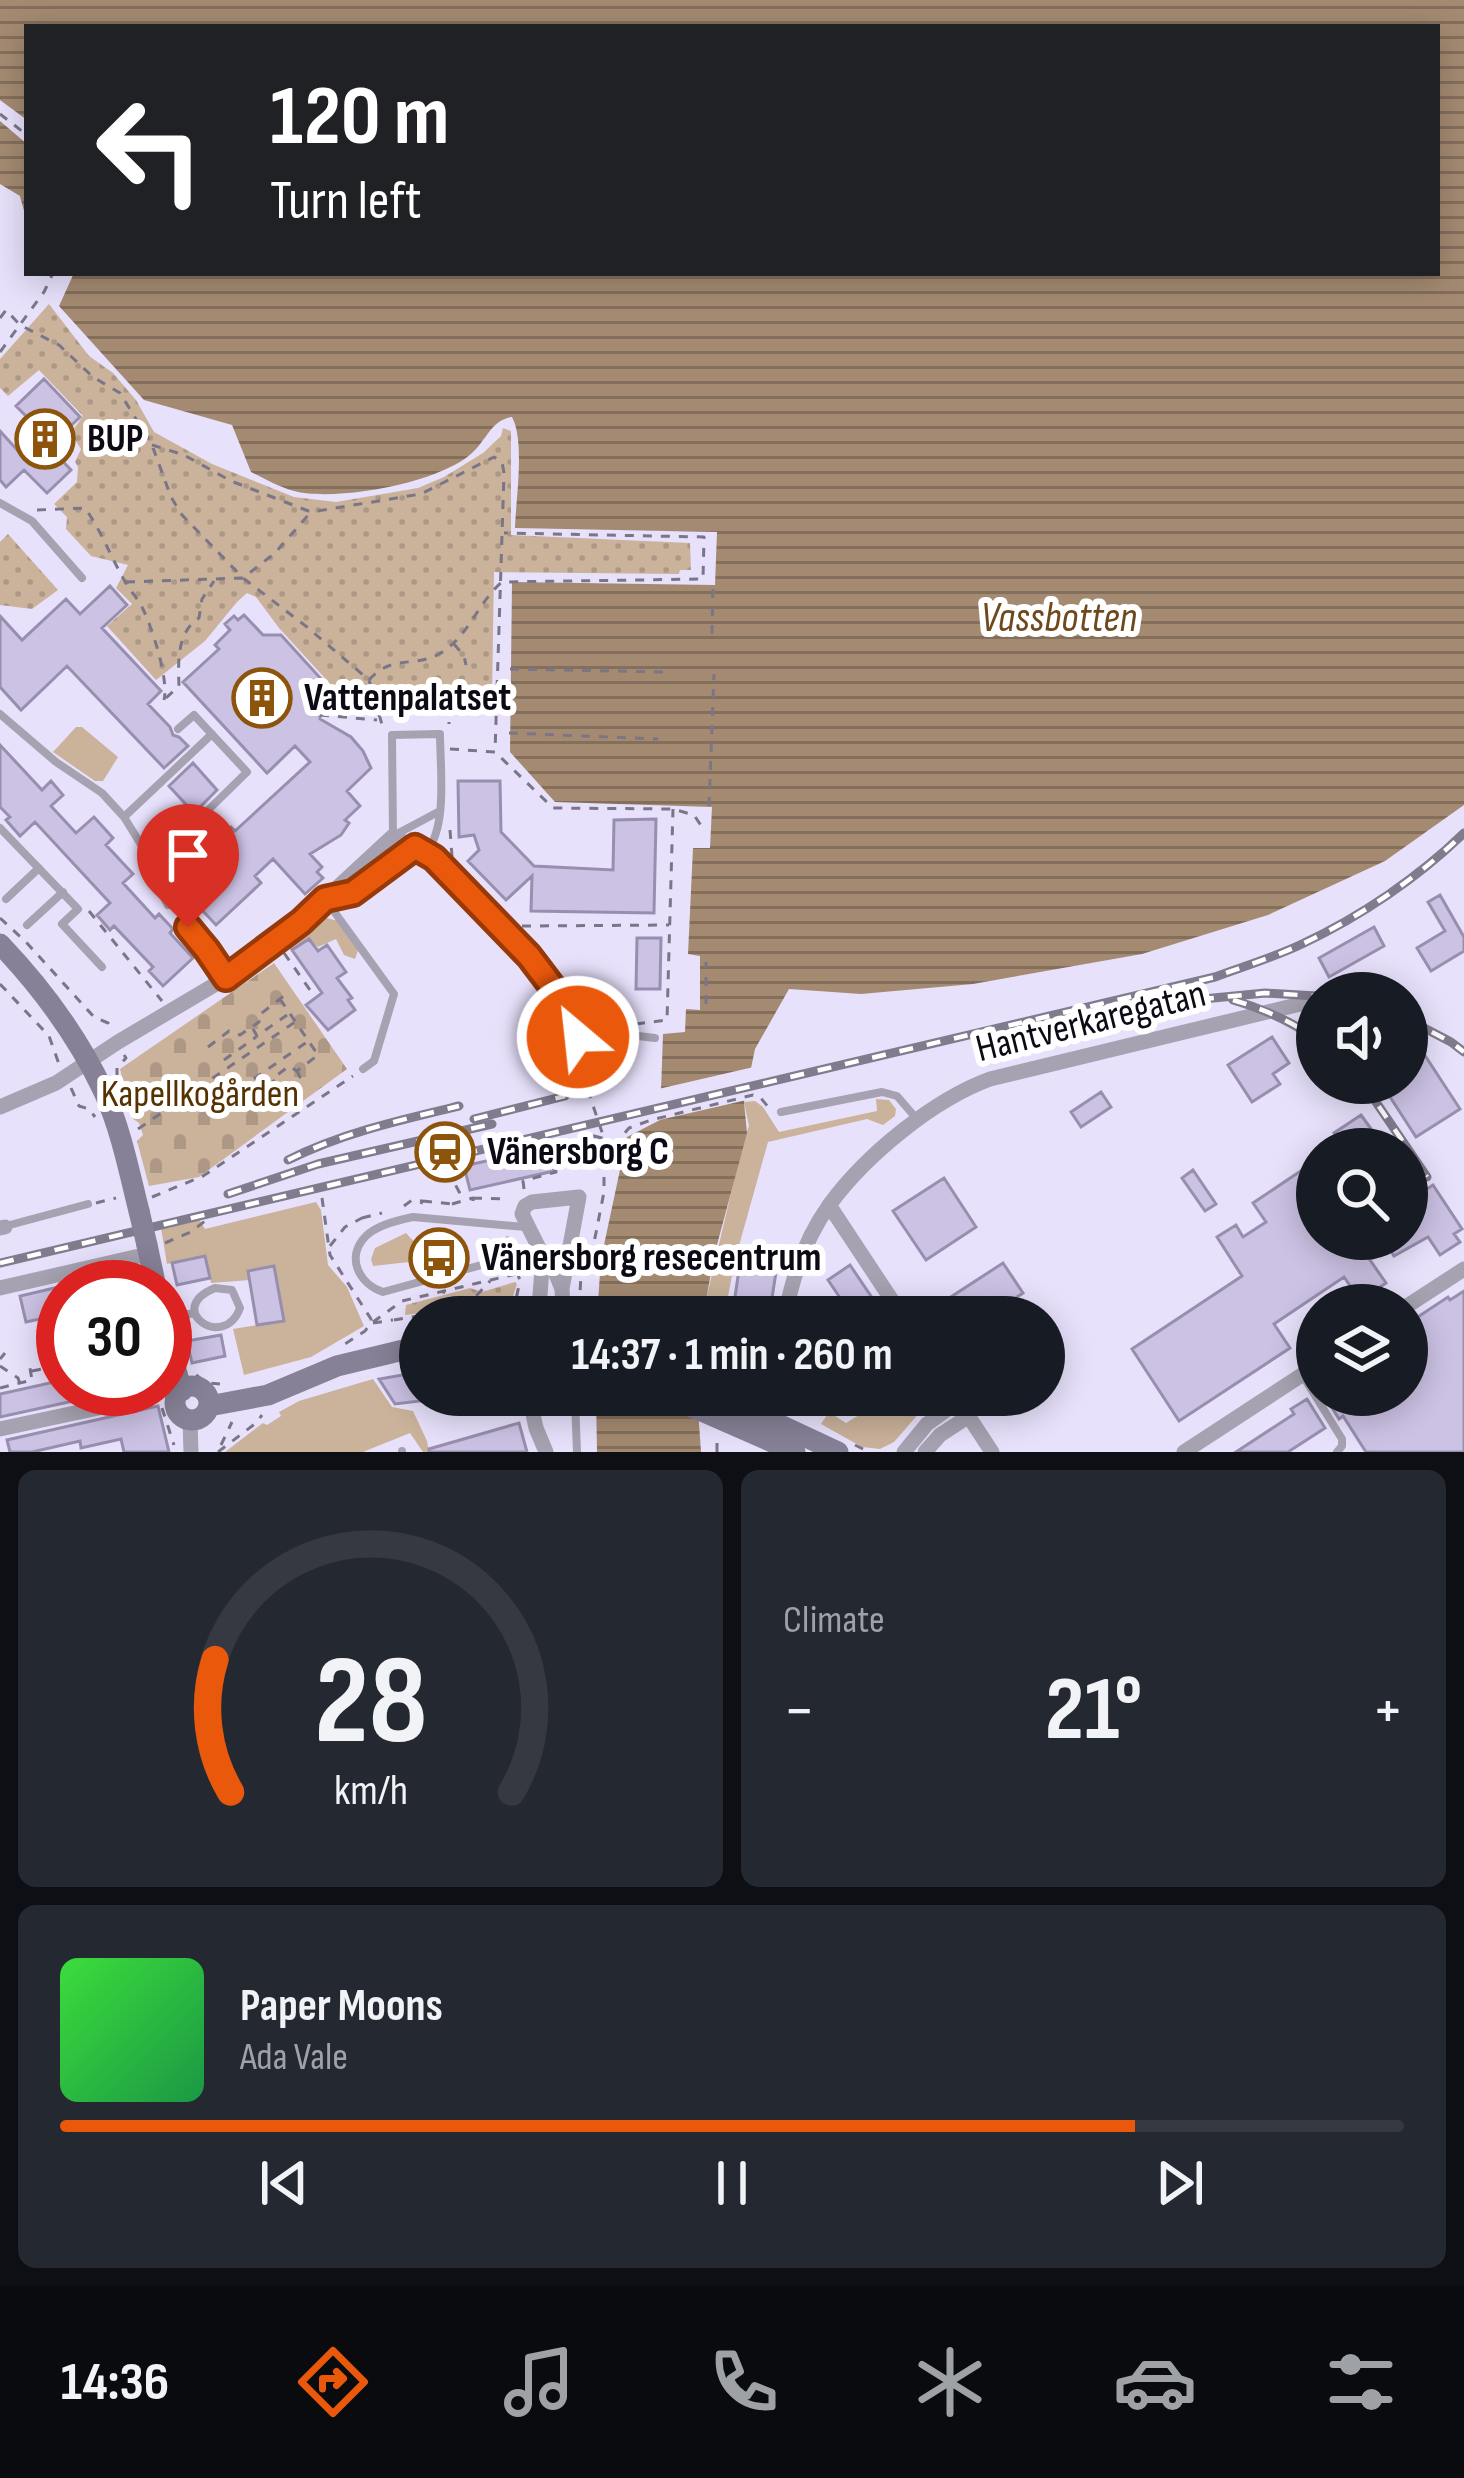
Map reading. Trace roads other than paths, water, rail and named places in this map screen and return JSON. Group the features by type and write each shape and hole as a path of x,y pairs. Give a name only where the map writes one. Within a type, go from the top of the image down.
{"main road":[{"path":"0,944 40,992 104,1094 143,1205 154,1260"},
{"path":"200,1413 233,1411 339,1357 399,1337"},
{"path":"339,1357 399,1349"},
{"path":"192,1388 201,1389 208,1398 200,1413"},
{"path":"713,1416 795,1452"},
{"path":"761,1416 838,1452"}],"street":[{"path":"0,1106 56,1083 226,978 301,922 393,836 434,858 529,956 576,1018 579,1045"},
{"name":"Hantverkaregatan","path":"789,1296 809,1239 829,1205 917,1120 960,1090 991,1078 1296,1005"},
{"path":"562,1289 522,1214 532,1202 579,1197 562,1296"},
{"path":"829,1205 889,1296"},
{"path":"0,1288 153,1247"},
{"path":"524,1296 543,1256"},
{"path":"1428,1292 1464,1269"},
{"path":"1184,1452 1296,1379"},
{"path":"191,1452 200,1413"},
{"path":"0,1430 72,1416"},
{"path":"533,1416 546,1452"},
{"path":"904,1452 927,1424 941,1416"},
{"path":"926,1452 953,1416"},
{"path":"969,1416 992,1452"}],"lane":[{"path":"0,503 32,521 82,578"},
{"path":"0,714 56,762 102,793 124,817 153,864 168,905"},
{"path":"153,864 248,772 194,715 178,729"},
{"path":"124,817 212,734"},
{"path":"363,1069 374,1060 394,994 325,899 353,893 435,842 440,811 440,734 392,735 393,836 440,811"},
{"path":"0,828 78,909 62,924 102,967"},
{"path":"6,898 39,868"},
{"path":"27,925 63,892"},
{"path":"188,927 226,978"},
{"path":"579,1045 630,1035 655,1038"},
{"path":"782,1112 882,1092 898,1096 917,1120"},
{"path":"2,1227 88,1204"},
{"path":"527,1227 403,1219 362,1239 356,1265 366,1284 383,1292 507,1258 543,1256"},
{"path":"214,1288 232,1290 240,1308 236,1318 217,1327 208,1327 194,1313 193,1304 200,1295 214,1288"},
{"path":"576,1416 577,1452"},
{"path":"1331,1416 1343,1450"}],"water":[{"name":"Vassbotten","path":"0,0 1464,0 1464,805 1385,861 1268,915 1142,954 973,984 861,994 789,989 755,1049 744,1102 747,1133 707,1296 598,1296 601,1259 627,1137 660,1120 663,1034 685,1032 686,1009 700,1010 700,956 688,954 693,848 710,848 712,807 555,802 510,752 512,582 715,585 717,532 515,528 519,455 512,417 494,426 457,464 413,481 335,494 283,487 251,472 232,425 144,400 59,306 73,276 1440,276 1440,24 24,24 24,118 0,100"},
{"path":"0,121 24,141 24,211 20,196 0,184"},
{"path":"596,1416 698,1416 701,1452 597,1452"}],"railway":[{"path":"0,1263 1215,977 1292,949 1345,921 1388,895 1464,833"},
{"path":"1172,1002 1296,995"},
{"path":"1233,1000 1296,1026"},
{"path":"1428,1030 1464,1052"},
{"path":"474,1119 565,1096"},
{"path":"1377,1104 1394,1128"},
{"path":"288,1160 350,1135 459,1106"},
{"path":"228,1194 318,1164 492,1124"}],"place":[{"name":"BUP","path":"45,439"},
{"name":"Vattenpalatset","path":"262,698"},
{"name":"Vänersborg C","path":"445,1152"},
{"name":"Vänersborg resecentrum","path":"439,1258"}],"park label":[{"name":"Kapellkogården","path":"200,1094"}]}
